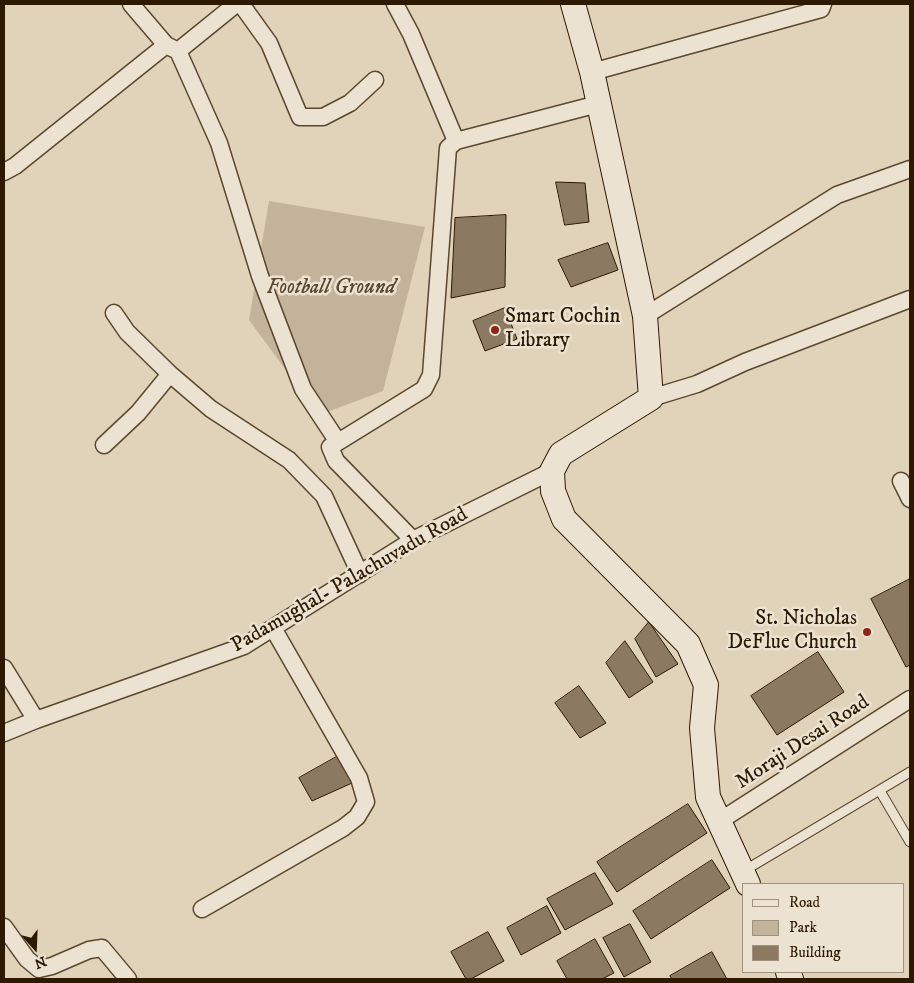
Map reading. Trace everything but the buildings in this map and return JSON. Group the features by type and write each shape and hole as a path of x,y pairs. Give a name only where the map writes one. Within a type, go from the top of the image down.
{"main road":[{"path":"573,4 592,72 645,316 651,398 582,439 561,454 552,471 553,491 564,519 688,644 706,685 702,728 708,797 745,878"}],"street":[{"path":"131,4 172,48 219,143 260,276 303,389 338,442"},
{"path":"4,172 15,166 172,48 236,4"},
{"path":"241,4 269,43 300,117 323,117 350,103 376,80"},
{"path":"395,4 410,34 456,142"},
{"path":"592,72 821,5"},
{"path":"413,540 336,461 330,446 424,389 431,375 448,148 456,142 598,104"},
{"path":"645,316 837,195 910,169"},
{"path":"651,398 697,384 745,362 910,299"},
{"path":"114,313 127,332 170,374 211,409 289,460 324,496 360,574"},
{"path":"104,445 138,413 170,374"},
{"name":"Padamughal- Palachuvadu Road","path":"4,734 36,720 244,646 413,540 552,471"},
{"path":"901,481 910,499"},
{"path":"202,909 344,828 357,817 366,802 359,778 272,628"},
{"path":"4,668 36,720"},
{"name":"Moraji Desai Road","path":"718,822 910,699"},
{"path":"4,927 22,954 35,967 44,968 89,950 102,948 128,979"}],"lane":[{"path":"745,878 910,772"},
{"path":"880,791 910,842"}],"green space":[{"name":"Football Ground","path":"269,201 425,227 383,391 319,415 249,320"}],"place":[{"name":"Smart Cochin Library","path":"495,330"},
{"name":"St. Nicholas DeFlue Church","path":"867,632"}]}
